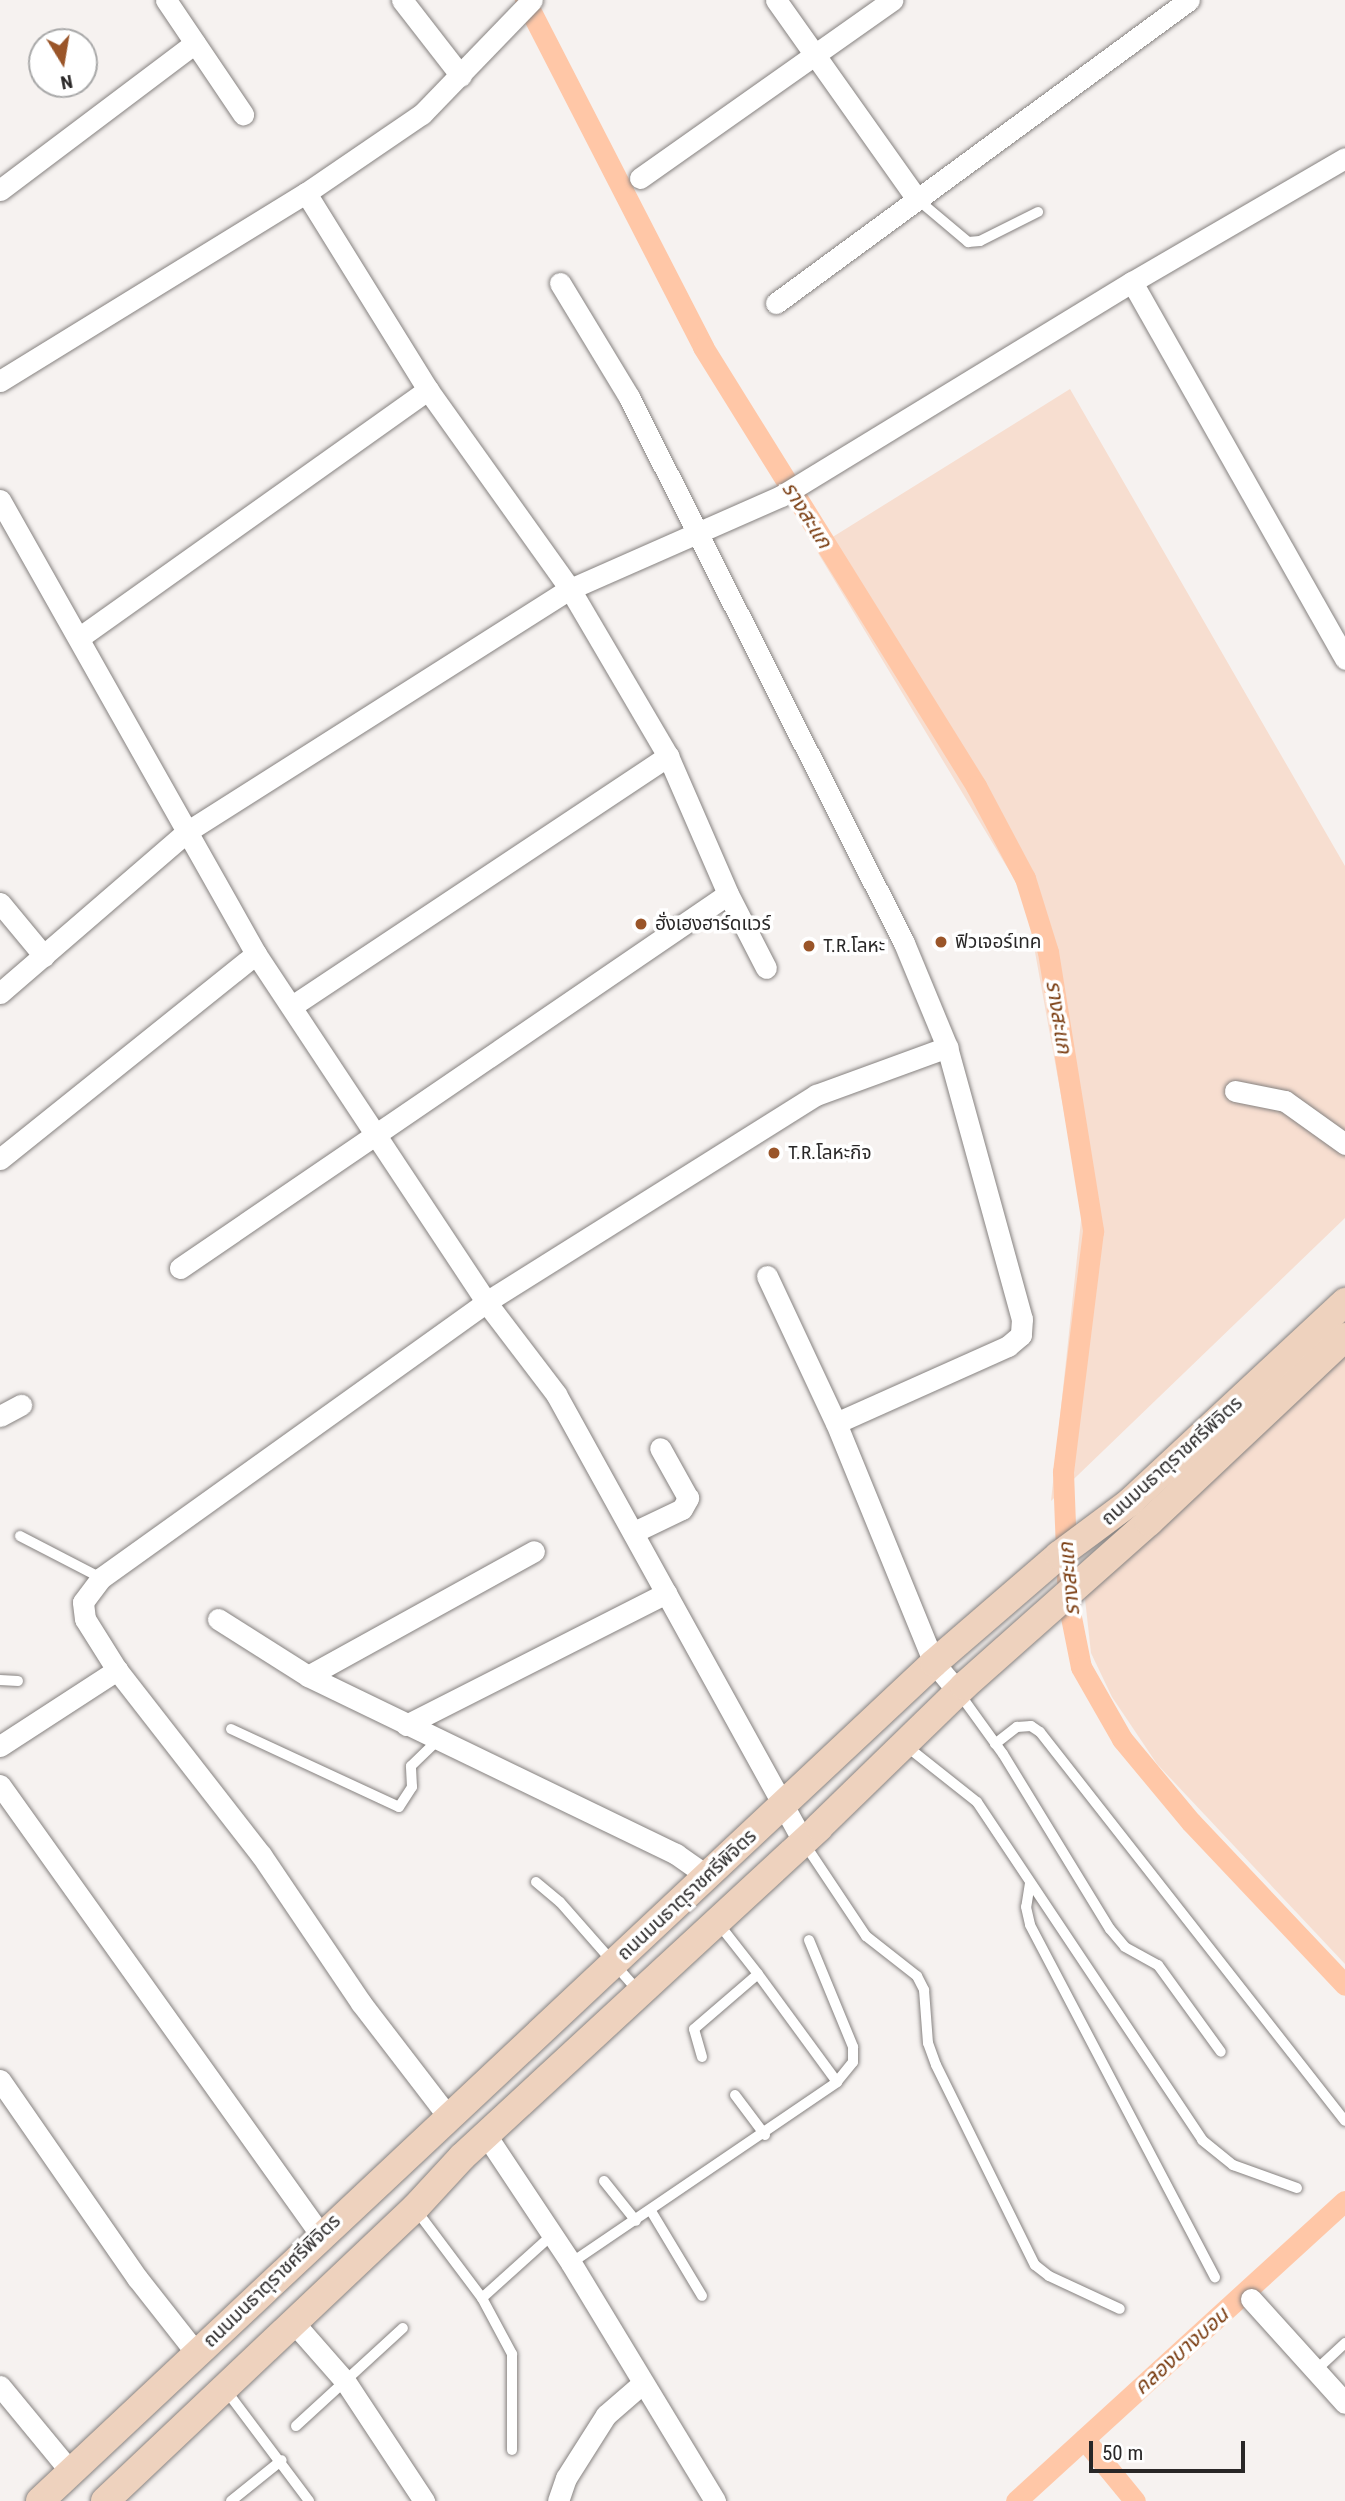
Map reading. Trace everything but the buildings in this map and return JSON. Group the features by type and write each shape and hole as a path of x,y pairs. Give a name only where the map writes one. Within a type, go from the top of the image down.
{"street":[{"path":"166,0 243,114"},
{"path":"402,0 461,76"},
{"path":"0,381 306,193 437,103 510,18 532,0"},
{"path":"776,0 917,199"},
{"path":"640,178 892,0"},
{"path":"776,303 1189,0"},
{"path":"0,190 195,43"},
{"path":"0,993 188,831 570,589 781,496 1132,282 1345,158"},
{"path":"306,193 428,390 570,589 668,756 728,894 766,968"},
{"path":"1132,282 1345,660"},
{"path":"560,283 629,397 904,943 947,1047 1023,1319 1020,1335 1007,1346 836,1423"},
{"path":"80,637 428,390"},
{"path":"0,500 80,637 256,954 486,1302 556,1394 634,1532 780,1807 803,1841"},
{"path":"292,1006 668,756"},
{"path":"180,1268 728,894"},
{"path":"0,903 44,956"},
{"path":"0,1159 256,954"},
{"path":"447,2115 361,2003 261,1855 117,1670 85,1619 83,1602 101,1578 486,1302 816,1095 947,1047"},
{"path":"1235,1091 1286,1101 1345,1144"},
{"path":"767,1276 836,1423 934,1663 958,1692"},
{"name":"ถนนมนธาตุราชศรีพิจิตร","path":"104,2501 415,2208 486,2135 803,1841 903,1743 1119,1549 1131,1513 1345,1302"},
{"name":"ถนนมนธาตุราชศรีพิจิตร","path":"40,2501 320,2234 707,1877 934,1663 1059,1555 1131,1513 1345,1337"},
{"path":"0,1416 21,1405"},
{"path":"634,1532 682,1509 688,1498 660,1448"},
{"path":"308,1676 534,1551"},
{"path":"1024,1587 1057,1604"},
{"path":"406,1726 666,1593"},
{"path":"218,1619 308,1676 406,1726 439,1739 676,1854 707,1877"},
{"path":"0,1746 117,1670"},
{"path":"0,1785 320,2234"},
{"path":"0,2080 138,2279 197,2354"},
{"path":"486,2135 553,2234 715,2501"},
{"path":"1253,2302 1345,2403"},
{"path":"294,2323 345,2381 424,2501"},
{"path":"558,2501 572,2468 606,2415 643,2384"},
{"path":"0,2386 71,2472"}],"lane":[{"path":"917,199 968,242 980,242 1038,212"},
{"path":"20,1536 101,1578"},
{"path":"0,1680 18,1681"},
{"path":"958,1692 995,1744 1110,1929 1125,1947 1158,1965 1220,2052"},
{"path":"995,1744 1017,1727 1031,1726 1040,1732 1345,2120"},
{"path":"231,1729 399,1807 412,1787 411,1766 439,1739"},
{"path":"903,1743 977,1802 1202,2140 1233,2165 1297,2188"},
{"path":"803,1841 866,1936 916,1976 924,1990 936,2065 984,2155 1030,2257 1049,2276 1120,2309"},
{"path":"536,1882 560,1902 612,1964 640,1992"},
{"path":"1030,1883 1026,1907 1030,1925 1215,2277"},
{"path":"716,1921 837,2082"},
{"path":"571,2263 765,2135 837,2082 853,2062 853,2046 809,1940"},
{"path":"702,2057 694,2029 758,1974"},
{"path":"735,2095 765,2135"},
{"path":"604,2181 636,2221"},
{"path":"415,2208 482,2298 512,2354 512,2450"},
{"path":"651,2211 702,2296"},
{"path":"482,2298 553,2234"},
{"path":"296,2426 403,2328"},
{"path":"1315,2371 1345,2343"},
{"path":"225,2389 282,2460 309,2501"},
{"path":"231,2501 282,2460"}],"shaded area":[{"path":"1070,389 1345,866 1345,1218 1051,1501 1082,1211 1025,897 815,548"},
{"path":"1345,1351 1345,1964 1157,1764 1112,1697 1091,1653 1084,1590"}],"waterway":[{"name":"รางสะแก","path":"525,0 703,347 976,786 1025,878 1048,952 1093,1231 1063,1472 1068,1602 1081,1667 1122,1739 1191,1822 1345,1985"},
{"name":"คลองบางบอน","path":"1016,2501 1345,2201"},
{"path":"1084,2439 1135,2501"}],"place":[{"name":"ฮั่งเฮงฮาร์ดแวร์","path":"641,924"},
{"name":"ฟิวเจอร์เทค","path":"941,942"},
{"name":"T.R.โลหะ","path":"809,946"},
{"name":"T.R.โลหะกิจ","path":"774,1153"}]}
